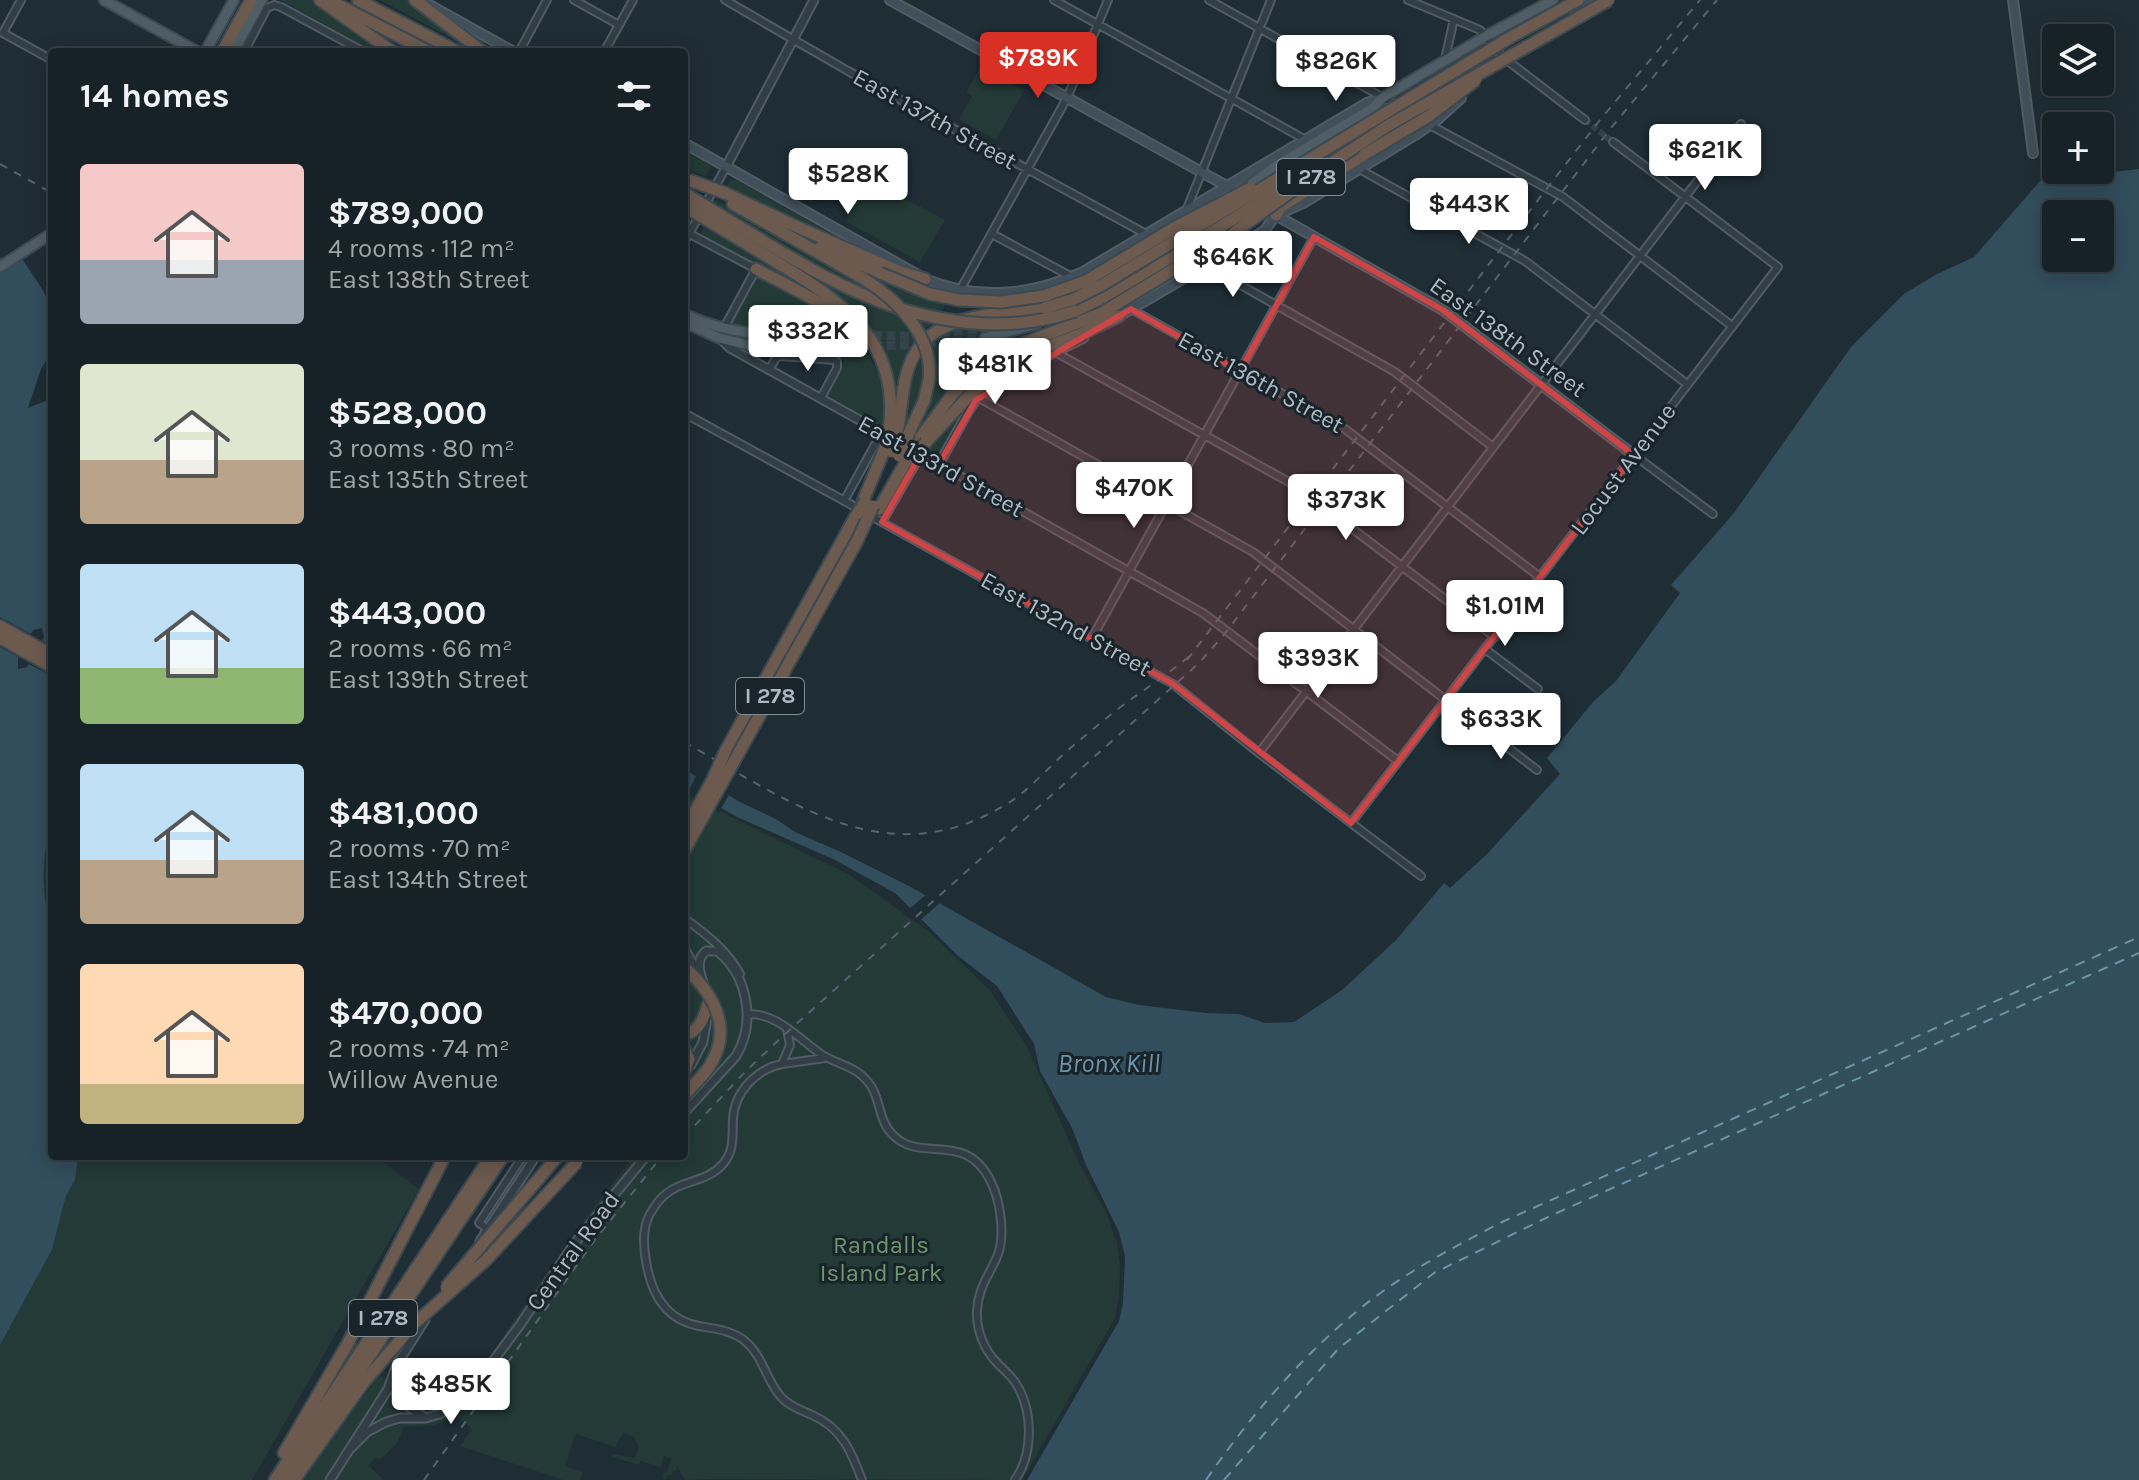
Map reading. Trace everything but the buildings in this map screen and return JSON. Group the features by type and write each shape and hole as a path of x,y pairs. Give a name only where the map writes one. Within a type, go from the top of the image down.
{"highway":[{"path":"227,48 251,0"},
{"path":"320,0 387,48"},
{"path":"329,0 421,48"},
{"path":"358,0 450,48"},
{"path":"418,0 478,48"},
{"name":"I 278","path":"904,433 987,365 1025,343 1100,314 1204,253 1389,125 1499,57 1606,0"},
{"name":"I 278","path":"688,824 857,514 895,480 904,433 906,376 915,353 937,331 966,318 1045,308 1082,296 1311,147 1583,1"},
{"path":"1276,215 1280,207 1429,116 1463,91 1499,57"},
{"path":"688,208 783,253 840,285 917,314 989,325 1044,320 1075,311 1100,299 1389,125"},
{"path":"723,195 748,213 867,274 930,294 959,300 1001,302 1044,296 1086,281 1311,147"},
{"path":"688,180 900,272 925,279"},
{"path":"688,196 838,302 864,330 882,360 904,433"},
{"path":"756,269 834,313 860,334 882,360"},
{"path":"867,274 911,321 930,368 926,394 904,433 899,456 870,505"},
{"path":"904,433 1029,354 1119,316"},
{"name":"I 278","path":"688,844 857,541 870,505"},
{"path":"0,626 48,653"},
{"path":"0,638 48,665"},
{"path":"688,812 725,752"},
{"path":"688,971 711,997 717,1013 719,1034 709,1067 688,1091"},
{"path":"688,1033 699,1027 708,1005"},
{"path":"266,1480 336,1366 443,1160"},
{"name":"I 278","path":"275,1480 488,1160"},
{"name":"I 278","path":"287,1480 500,1160"},
{"path":"293,1480 364,1382 555,1160"},
{"path":"414,1324 486,1260 578,1160"}],"main road":[{"path":"104,0 191,48"},
{"path":"207,48 234,0"},
{"path":"228,48 262,0"},
{"path":"418,0 508,48"},
{"name":"East 138th Street","path":"890,0 1227,186 1443,310 1634,455"},
{"path":"1532,12 1538,0"},
{"path":"1553,0 1445,59 1382,98 1373,108 1276,166 1193,229 1085,295 984,333 1037,324 1083,305 1404,110 1499,57 1583,1"},
{"path":"2013,0 2033,153"},
{"path":"1194,240 1276,215 1303,203 1430,125 1499,57"},
{"path":"688,145 925,279 960,290 988,293 1023,291 1072,277 1227,186 1311,147"},
{"path":"1119,316 1264,231 1276,215"},
{"path":"0,267 48,236"},
{"path":"688,316 748,345 846,341"},
{"path":"688,323 722,333"}],"street":[{"path":"21,0 3,33 48,58"},
{"path":"518,48 547,0"},
{"path":"574,0 619,25"},
{"path":"606,48 633,0"},
{"name":"East 137th Street","path":"725,0 1146,234"},
{"path":"688,230 726,167 814,0"},
{"path":"1054,0 1232,98 1311,147"},
{"path":"960,290 1067,98 1108,0"},
{"path":"1209,0 1563,197 1732,326"},
{"path":"1186,211 1271,0"},
{"path":"1408,0 1476,28 1486,36 1499,57 1585,120"},
{"path":"246,48 267,8 274,5 357,48"},
{"path":"1445,59 1454,19"},
{"path":"1259,753 1741,124"},
{"path":"1613,142 1685,196"},
{"path":"1359,169 1525,261 1687,384"},
{"name":"Locust Avenue","path":"1351,823 1778,267 1685,196"},
{"path":"688,233 756,269 722,333"},
{"path":"992,234 1072,277"},
{"path":"1092,638 1314,237"},
{"path":"1205,265 1395,372 1493,447"},
{"name":"East 136th Street","path":"1131,309 1345,429 1540,577"},
{"path":"939,464 979,398 1119,316"},
{"name":"East 133rd Street","path":"722,333 730,348 821,398 904,433 921,454 1212,618 1398,761"},
{"path":"1055,352 1305,491 1495,637"},
{"path":"769,370 780,356 834,360 837,368 821,398"},
{"path":"979,398 1253,552 1537,770"},
{"name":"East 132nd Street","path":"688,415 1173,684 1421,876"},
{"path":"844,501 904,433"},
{"path":"882,522 921,454"},
{"name":"East 138th Street","path":"1634,455 1713,514"},
{"path":"1485,649 1538,689"},
{"path":"688,921 727,954 740,974 748,1014 745,1034 736,1056 688,1109"},
{"path":"688,1068 703,1042 707,1022 708,1005 699,966 704,953 713,950 720,953 744,990"},
{"path":"688,954 702,980"},
{"path":"748,1014 767,1016 828,1058 853,1069 868,1082 876,1095 885,1126 899,1140 916,1148 945,1148 958,1152 981,1167 993,1185 1001,1239 997,1258 979,1292 977,1320 987,1351 1015,1381 1023,1400 1029,1445 1026,1461 1015,1480"},
{"path":"782,1064 790,1045 787,1029"},
{"path":"828,1058 769,1067 748,1083 734,1112 731,1149 721,1166 707,1176 668,1191 651,1211 643,1235 649,1279 660,1303 677,1318 690,1324 723,1329 748,1344 758,1355 781,1397 838,1432 848,1446 862,1480"},
{"path":"488,1229 479,1223 520,1160"},
{"name":"Central Road","path":"330,1480 392,1382 395,1368 416,1333 533,1160"},
{"name":"Central Road","path":"351,1448 367,1432 386,1422 400,1418 426,1418 446,1411 473,1388 574,1244 643,1160"},
{"path":"392,1382 403,1403 426,1418"}],"highlighted area":[{"path":"1314,237 1443,310 1634,455 1351,823 1173,684 882,522 921,454 939,464 976,400 1131,309 1240,371"}],"green space":[{"path":"281,0 313,0 382,48 367,48"},
{"path":"380,0 411,0 468,47"},
{"path":"981,66 1024,91 996,140 959,119 972,96 966,92"},
{"path":"688,153 711,166 705,177 688,168"},
{"path":"734,179 842,242 726,189 730,180"},
{"path":"856,185 902,198 945,220 920,262 847,222"},
{"path":"707,195 873,289 878,278 948,299 937,322 922,332 910,347 899,382 894,384 878,341 856,311 789,264 795,255 705,199"},
{"path":"704,227 819,297 700,235"},
{"path":"756,273 827,309 850,331 760,331 731,325"},
{"path":"983,318 986,342 1022,334 1023,337 993,354 967,375 920,424 937,375 937,368 924,368 917,402 900,432 914,375 926,348 946,330"},
{"path":"851,332 875,366 884,387 884,429 826,397 844,361 831,355 789,351 849,353"},
{"path":"1072,340 1049,350 985,389 969,401 942,449 929,454 924,449 965,402 1001,371 1028,356"},
{"name":"Randalls Island Park","path":"688,792 719,811 850,875 928,931 989,989 1026,1045 1080,1165 1106,1212 1117,1242 1120,1265 1115,1318 1022,1480 685,1480 677,1466 676,1472 673,1471 665,1479 664,1472 667,1472 671,1458 664,1456 660,1467 612,1457 613,1454 635,1458 639,1447 634,1437 623,1433 615,1447 576,1434 565,1466 583,1472 580,1480 563,1480 460,1446 472,1429 458,1417 434,1425 404,1427 397,1443 369,1466 384,1480 303,1480 379,1376 396,1386 409,1405 430,1411 445,1406 467,1387 630,1161 688,1160"},
{"path":"48,837 48,915 44,874"},
{"path":"78,1160 380,1160 419,1189 252,1480 0,1480 0,1345 52,1250 66,1196 75,1180"}],"water":[{"name":"Bronx Kill","path":"2139,169 2139,1480 1027,1480 1119,1321 1125,1257 1119,1232 1086,1165 1072,1128 1040,1071 1034,1044 997,986 958,956 895,893 833,859 737,817 688,789 688,771 795,832 909,886 1106,997 1139,1005 1239,1014 1265,1023 1294,1022 1342,990 1396,940 1444,883 1450,888 1487,854 1560,774 1547,758 1593,702 1616,681 1680,593 1671,585 1734,513 1851,347 1904,294 1974,257 2041,180 2042,184 2114,184 2114,172"},
{"path":"0,258 23,260 48,302 48,358 41,369 28,408 48,402 48,837 44,874 48,915 48,1160 78,1160 75,1180 66,1196 52,1250 0,1345"}],"pier":[{"path":"0,617 31,634 33,630 42,628 42,641 48,644 48,674 29,664 18,669 18,657 0,647"},
{"path":"695,772 732,793 719,812 688,795"},
{"path":"928,893 942,901 919,921 907,911"}],"ferry route":[{"path":"1206,1480 1257,1412 1314,1350 1373,1299 1427,1263 1502,1222 2139,937"},
{"path":"1224,1480 1338,1349 1434,1273 1550,1216 2139,953"}],"tunnel":[{"path":"1585,120 1613,142"},
{"path":"846,335 914,336 984,328"},
{"path":"846,346 912,345 985,338"}],"railway":[{"path":"1187,660 1600,120 1700,0"},
{"path":"688,1133 784,1035 1199,663 1223,636 1611,128 1717,0"},
{"path":"0,164 48,191"},
{"path":"688,744 762,787 841,823 881,832 922,833 965,824 1010,802 1106,718 1194,652"},
{"path":"424,1480 597,1237 659,1160"}]}
